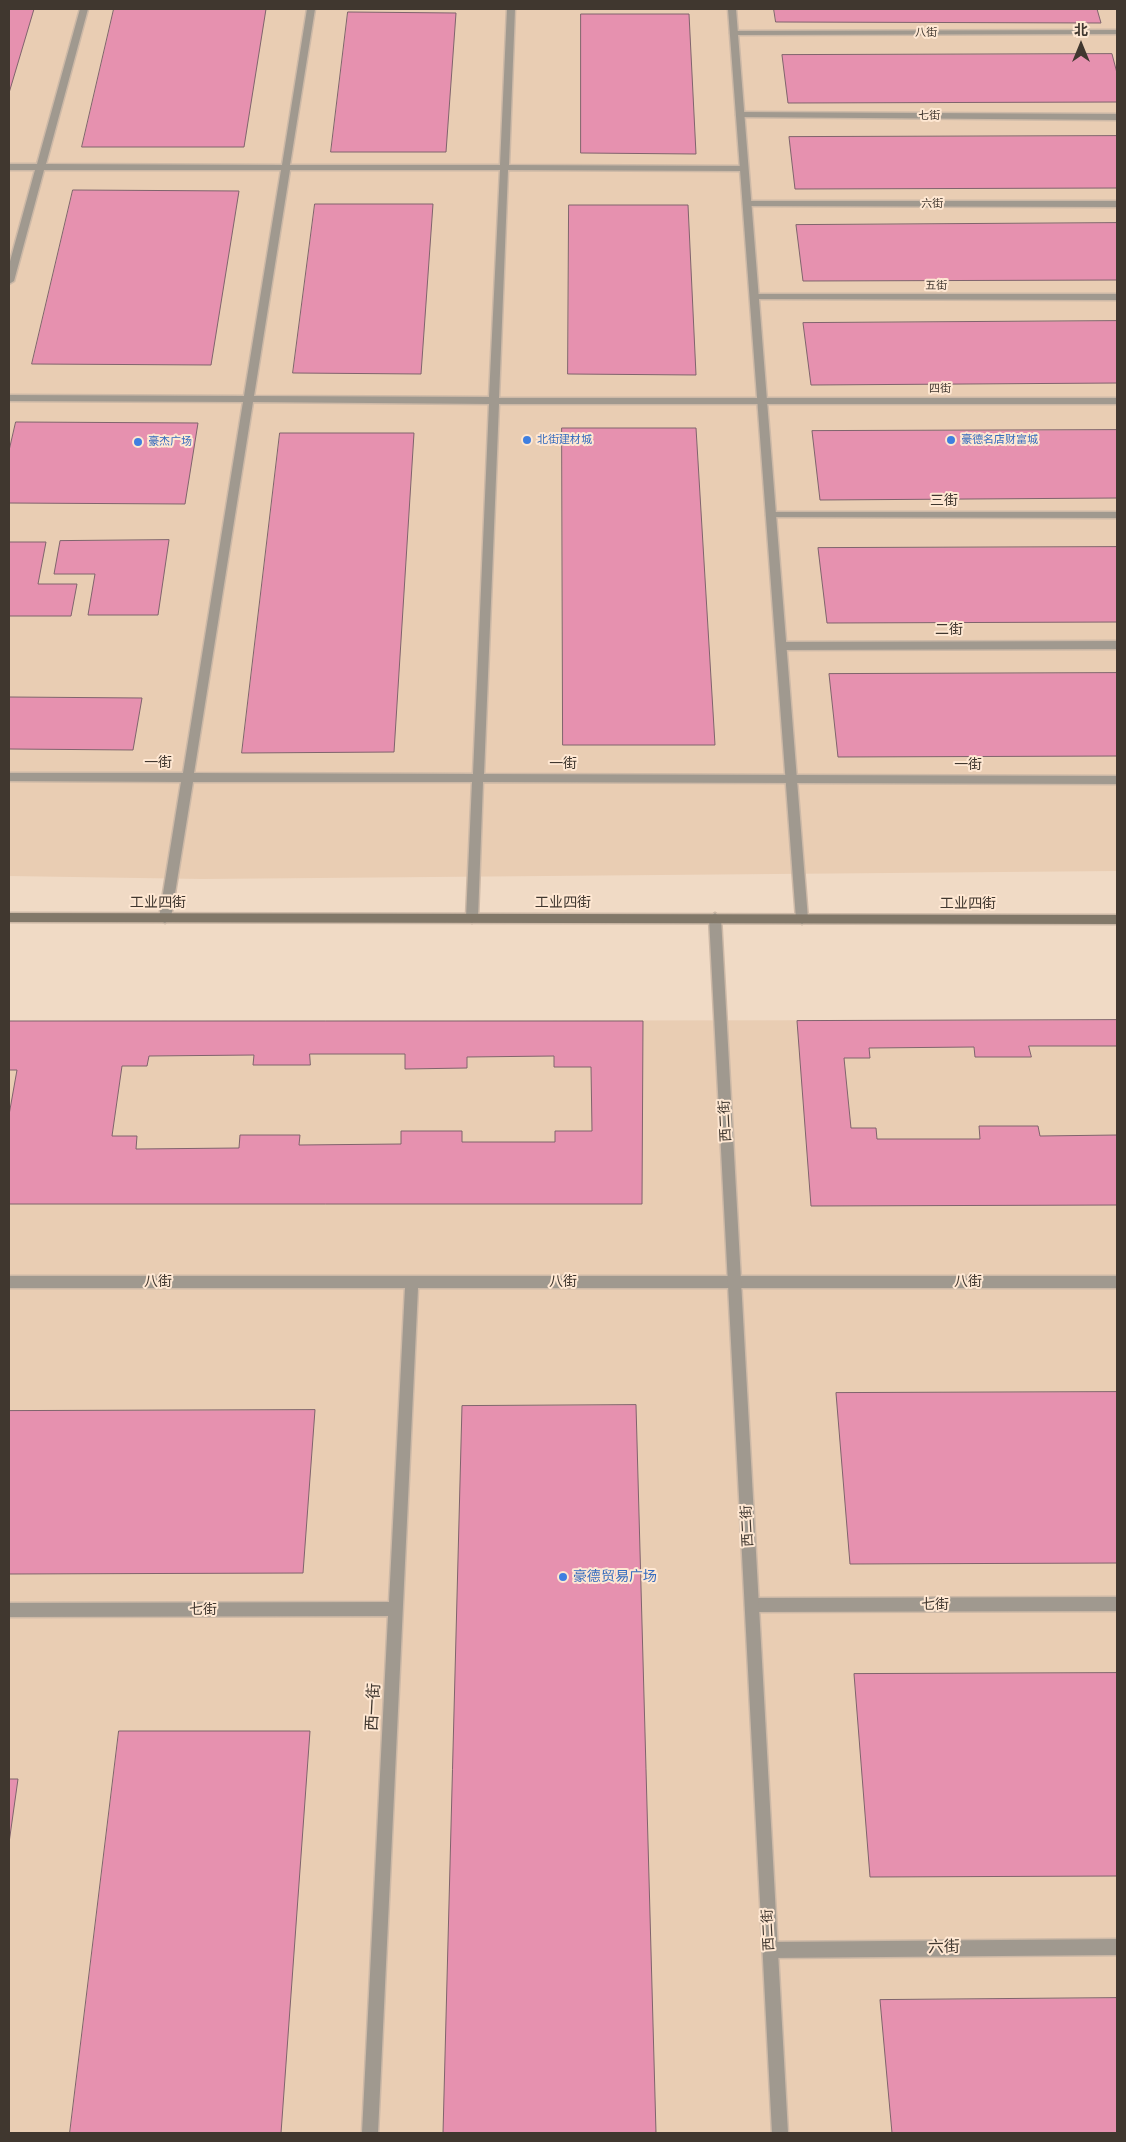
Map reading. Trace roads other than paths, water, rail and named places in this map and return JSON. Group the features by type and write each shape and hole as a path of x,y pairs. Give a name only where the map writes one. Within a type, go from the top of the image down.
{"street":[{"path":"9,281 84,9"},
{"path":"165,918 311,9"},
{"path":"472,918 511,9"},
{"path":"732,9 802,919"},
{"name":"八街","path":"734,33 1117,32"},
{"name":"七街","path":"740,115 1117,117"},
{"path":"9,166 744,168"},
{"name":"六街","path":"747,204 1117,204"},
{"name":"五街","path":"754,297 1117,297"},
{"name":"四街","path":"9,398 762,402 1117,401"},
{"name":"三街","path":"771,515 1117,515"},
{"name":"二街","path":"780,646 1117,645"},
{"name":"一街","path":"9,777 1117,780"},
{"name":"工业四街","path":"9,918 1117,920"},
{"name":"西二街","path":"716,918 780,2133"},
{"name":"八街","path":"9,1282 1117,1282"},
{"name":"西一街","path":"370,2133 412,1282"},
{"name":"七街","path":"752,1605 1117,1604"},
{"name":"七街","path":"9,1610 396,1609"},
{"name":"六街","path":"770,1950 1117,1947"}],"place":[{"name":"北街建材城","path":"527,440"},
{"name":"豪德名店财富城","path":"951,440"},
{"name":"豪杰广场","path":"138,442"},
{"name":"豪德贸易广场","path":"563,1577"}]}
